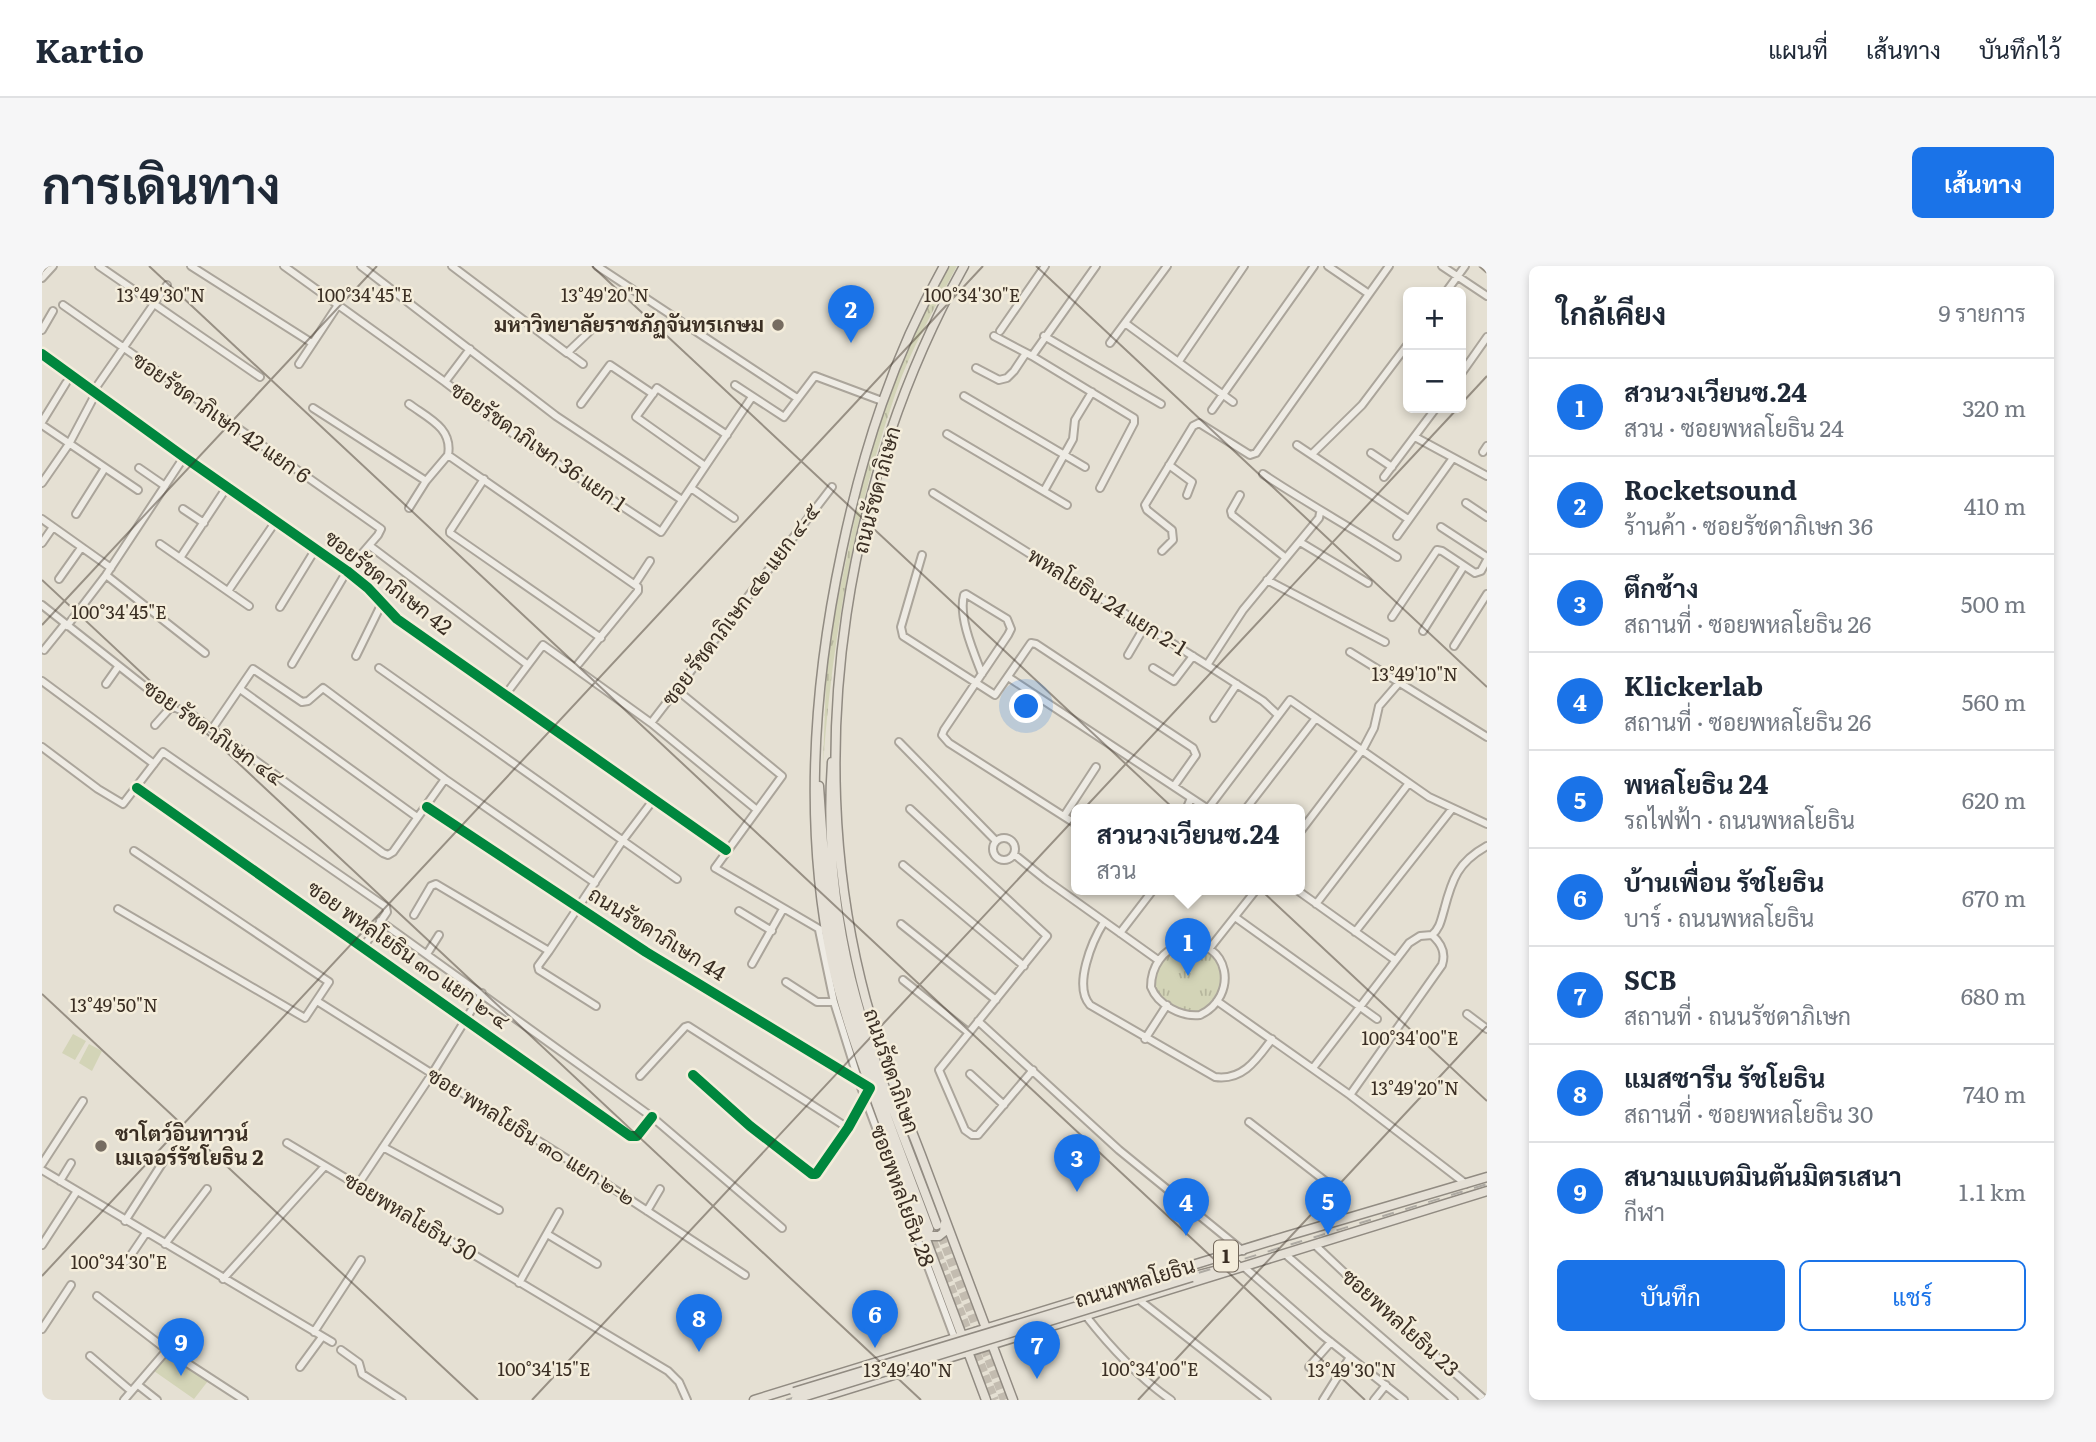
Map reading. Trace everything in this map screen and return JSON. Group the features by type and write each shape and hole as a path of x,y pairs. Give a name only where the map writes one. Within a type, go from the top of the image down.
{"main road":[{"name":"ถนนรัชดาภิเษก","path":"944,266 881,401 860,471 835,582 822,661 816,727 815,824 823,930 847,1021 870,1088 933,1225 986,1329 1013,1400"},
{"name":"ถนนรัชดาภิเษก","path":"964,266 917,363 883,459 850,596 835,727 840,841 847,908 856,958 933,1225 958,1337 968,1352 986,1400"},
{"name":"ถนนรัชดาภิเษก","path":"816,727 826,866 839,958 866,1057 933,1225"},
{"name":"ถนนพหลโยธิน","path":"754,1400 1487,1177"},
{"path":"1466,1184 1471,1196"},
{"name":"ถนนพหลโยธิน","path":"813,1400 1487,1191"},
{"name":"ถนนพหลโยธิน","path":"1191,1275 1239,1252"},
{"name":"ถนนพหลโยธิน","path":"768,1400 795,1397 1191,1275 1238,1264 1254,1264"},
{"path":"1026,1316 1026,1328 1031,1333"},
{"path":"904,1354 911,1362 911,1369"}],"street":[{"path":"42,278 53,266"},
{"path":"99,266 260,377"},
{"path":"191,266 312,343"},
{"name":"ซอยรัชดาภิเษก 36 แยก 1","path":"284,266 516,436 661,532 752,397"},
{"path":"361,266 556,416 682,500"},
{"path":"452,266 583,364"},
{"path":"597,266 797,398"},
{"path":"1045,266 997,334 1135,420 1100,488"},
{"path":"976,368 999,380 1007,378 1029,355 1096,266"},
{"path":"1110,343 1167,266"},
{"path":"1178,361 1244,266"},
{"path":"1212,410 1314,266"},
{"path":"1328,266 1369,294"},
{"path":"1162,551 1173,540 1172,530 1147,510 1145,505 1196,423 1250,455 1256,453 1389,266"},
{"path":"1442,266 1487,296"},
{"path":"1450,287 1465,266"},
{"path":"42,483 69,444 96,393 97,386 167,285"},
{"name":"ซอยรัชดาภิเษก 42 แยก 6","path":"62,305 381,529 370,546"},
{"path":"299,364 338,305"},
{"path":"42,330 53,311"},
{"path":"1125,323 1233,402"},
{"path":"568,353 591,330"},
{"path":"1044,336 1161,404"},
{"path":"1466,367 1487,337"},
{"path":"445,382 470,349"},
{"path":"1312,454 1362,405 1403,350"},
{"name":"ซอยรัชดาภิเษก 42","path":"42,354 347,571 397,618 726,850"},
{"path":"581,404 610,365 653,394"},
{"path":"735,385 784,418 813,378 818,376 881,401"},
{"path":"66,383 42,424 138,490"},
{"path":"705,466 636,418 657,388 727,435"},
{"path":"1044,491 1073,439 1075,420 1092,392"},
{"path":"964,396 1085,467"},
{"path":"409,404 443,429 449,438 448,456 426,481 409,508"},
{"path":"313,408 426,481"},
{"path":"1384,477 1432,413"},
{"path":"947,435 1067,505"},
{"path":"1415,437 1487,476"},
{"path":"1297,445 1408,519"},
{"path":"1371,453 1392,467"},
{"path":"448,456 639,589 575,668"},
{"path":"44,650 109,571 184,457"},
{"path":"1397,536 1453,458"},
{"path":"1169,465 1192,482 1187,495"},
{"path":"76,514 105,468"},
{"path":"138,468 165,486"},
{"path":"1264,474 1320,513 1334,517 1397,557"},
{"path":"484,479 450,533 601,638"},
{"path":"180,558 227,487"},
{"name":"ซอย รัชดาภิเษก ๔๒ แยก ๔-๕","path":"651,723 832,487"},
{"path":"691,488 734,518"},
{"name":"พหลโยธิน 24 แยก 2-1","path":"933,494 1207,664 1263,701 1278,715"},
{"path":"1240,495 1231,511 1232,515 1286,558"},
{"path":"1465,503 1487,517"},
{"path":"183,509 204,523"},
{"path":"1207,664 1243,610 1300,542 1320,513"},
{"path":"42,519 109,571 205,653"},
{"path":"228,591 276,521"},
{"path":"42,543 53,527"},
{"path":"1392,617 1434,552 1442,551 1476,573 1486,563 1441,527"},
{"path":"1300,542 1368,583"},
{"path":"160,544 249,606"},
{"path":"292,664 347,571 370,546 528,665"},
{"path":"58,579 81,548"},
{"path":"280,607 315,550"},
{"path":"922,555 901,632 906,639 995,695 1031,643 1036,644 1193,748 1196,755 1174,786"},
{"path":"635,584 650,561"},
{"path":"1423,631 1464,566"},
{"path":"1267,580 1385,642"},
{"path":"982,674 964,618 962,603 964,595 968,594 1010,624 1008,635 942,735 949,743 1071,821"},
{"path":"1454,646 1487,594"},
{"path":"356,656 382,603"},
{"name":"ซอย รัชดาภิเษก ๔๔","path":"42,605 171,707 187,712 212,729 387,855 393,852 417,817"},
{"path":"1128,654 1146,626"},
{"path":"506,694 543,645 651,723 757,810"},
{"path":"1350,652 1487,737"},
{"path":"1153,668 1174,681 1193,656"},
{"path":"106,684 118,667"},
{"path":"379,668 677,879"},
{"name":"ถนนรัชดาภิเษก 44","path":"212,729 255,669 302,702 308,701 320,689 326,689 445,779 595,883"},
{"path":"1008,677 1200,804"},
{"path":"42,681 154,764"},
{"path":"1214,718 1237,684"},
{"path":"1305,825 1363,749 1374,728 1380,706 1398,684"},
{"path":"240,689 417,817 427,807 445,779"},
{"path":"677,690 782,776 715,868 823,930"},
{"path":"1211,804 1290,700 1409,783 1451,809 1487,824"},
{"path":"155,724 171,707"},
{"path":"1250,804 1316,718"},
{"path":"899,742 996,841"},
{"path":"42,747 98,789 123,804 163,752 387,909 364,946"},
{"path":"1072,804 1096,767"},
{"path":"1317,904 1409,783"},
{"name":"ซอย พหลโยธิน ๓๐ แยก ๒-๔","path":"137,788 630,1136 637,1136 652,1117"},
{"path":"1188,804 1191,798"},
{"path":"596,1006 539,970 538,966 654,799"},
{"path":"1064,816 1071,805"},
{"name":"ถนนรัชดาภิเษก 44","path":"427,807 646,952 870,1088"},
{"path":"910,809 1047,936 939,1070 961,1122 972,1135 978,1135 1032,1070"},
{"path":"1355,932 1451,809"},
{"path":"996,841 1008,840 1015,855 1158,960"},
{"path":"996,841 993,853 998,859 1015,855"},
{"path":"1313,1068 1395,960 1415,938 1432,935 1439,927 1451,885 1458,871 1471,855 1487,846"},
{"path":"118,909 305,1018 329,982 134,851"},
{"path":"903,864 1024,966"},
{"path":"414,915 431,886 436,884 549,951"},
{"path":"1120,933 1149,895"},
{"path":"1210,948 1252,895"},
{"path":"1304,895 1395,960"},
{"path":"752,964 783,909"},
{"path":"738,911 772,931"},
{"path":"1235,917 1377,1018"},
{"path":"380,921 652,1117 782,1228"},
{"path":"1104,922 1085,968 1082,993 1090,1005 1207,1074 1223,1078 1246,1070 1272,1040"},
{"path":"901,924 996,1000"},
{"name":"ซอยพหลโยธิน 28","path":"823,930 834,1002 859,1082 958,1337"},
{"path":"427,954 439,934"},
{"path":"1350,1095 1442,965 1445,957 1443,950 1432,935"},
{"path":"1182,944 1197,944 1210,948 1220,960 1224,972 1224,984 1217,1001 1204,1013 1195,1016 1178,1012 1167,1005 1156,996 1151,986 1158,960 1172,948 1182,944"},
{"path":"903,980 969,1033"},
{"path":"786,982 817,1002 834,1002"},
{"path":"357,1186 482,993"},
{"name":"ซอย พหลโยธิน ๓๐ แยก ๒-๒","path":"317,1001 745,1275"},
{"path":"1217,1001 1350,1095 1466,1184"},
{"path":"1146,1039 1167,1005"},
{"path":"1467,1014 1487,1029"},
{"path":"978,1021 1126,1156 1239,1252"},
{"path":"640,1076 688,1026 848,1128"},
{"path":"970,1074 1004,1105"},
{"path":"693,1075 750,1126 812,1174 819,1172 870,1088"},
{"path":"42,1164 83,1101"},
{"path":"1249,1122 1333,1187 1344,1219"},
{"path":"287,1143 325,1166"},
{"path":"383,1147 499,1210"},
{"path":"125,1221 163,1162"},
{"path":"60,1181 71,1163"},
{"name":"ซอยพหลโยธิน 30","path":"223,1279 325,1166 674,1375 687,1400"},
{"path":"42,1170 332,1342"},
{"path":"165,1244 207,1189"},
{"path":"647,1211 660,1189"},
{"path":"42,1245 77,1191"},
{"path":"519,1283 559,1212"},
{"path":"127,1261 146,1233"},
{"path":"547,1234 597,1264"},
{"name":"ซอยพหลโยธิน 23","path":"1315,1245 1485,1400"},
{"path":"1285,1254 1454,1400"},
{"path":"314,1332 361,1260"},
{"path":"1244,1268 1404,1400"},
{"path":"42,1329 71,1285"},
{"path":"97,1296 167,1350 244,1400"},
{"path":"1138,1299 1267,1400"},
{"path":"1086,1317 1125,1361 1171,1400"},
{"path":"300,1367 322,1337"},
{"path":"1309,1367 1331,1342"},
{"path":"124,1400 167,1350"},
{"path":"341,1350 359,1363 362,1374 402,1400"},
{"path":"90,1356 131,1391"},
{"path":"1323,1400 1350,1357"},
{"path":"138,1385 157,1400"},
{"path":"1374,1400 1386,1385"}],"green space":[{"path":"948,266 957,266 923,329 901,378 868,485 839,624 823,765 827,651 867,460 882,411 909,345"},
{"path":"1186,944 1205,946 1217,955 1224,984 1217,1001 1204,1013 1179,1011 1167,1006 1160,1000 1153,985 1159,960 1170,950"},
{"path":"73,1034 86,1041 75,1060 62,1053"},
{"path":"89,1044 102,1051 92,1071 79,1063"},
{"path":"168,1355 208,1381 194,1399 154,1371"}],"tunnel":[{"path":"937,1225 1004,1400"},
{"path":"929,1230 995,1400"}],"railway":[{"path":"786,1400 1487,1184"}],"cycle path":[{"path":"42,354 347,571 368,588 397,619 726,850"},
{"path":"137,788 630,1136 637,1136 652,1117"},
{"path":"427,807 646,952 870,1088 848,1128 816,1174 812,1174 750,1126 693,1075"}],"place":[{"name":"มหาวิทยาลัยราชภัฏจันทรเกษม","path":"778,325"},
{"name":"Rocketsound","path":"851,343"},
{"name":"สวนวงเวียนซ.24","path":"1188,976"},
{"name":"ชาโตว์อินทาวน์ เมเจอร์รัชโยธิน 2","path":"101,1146"},
{"name":"ตึกช้าง","path":"1077,1192"},
{"name":"พหลโยธิน 24","path":"1328,1235"},
{"name":"Klickerlab","path":"1186,1236"},
{"name":"บ้านเพื่อน รัชโยธิน","path":"875,1348"},
{"name":"แมสซารีน รัชโยธิน","path":"699,1352"},
{"name":"สนามแบตมินตันมิตรเสนา","path":"181,1376"},
{"name":"SCB","path":"1037,1379"}]}
